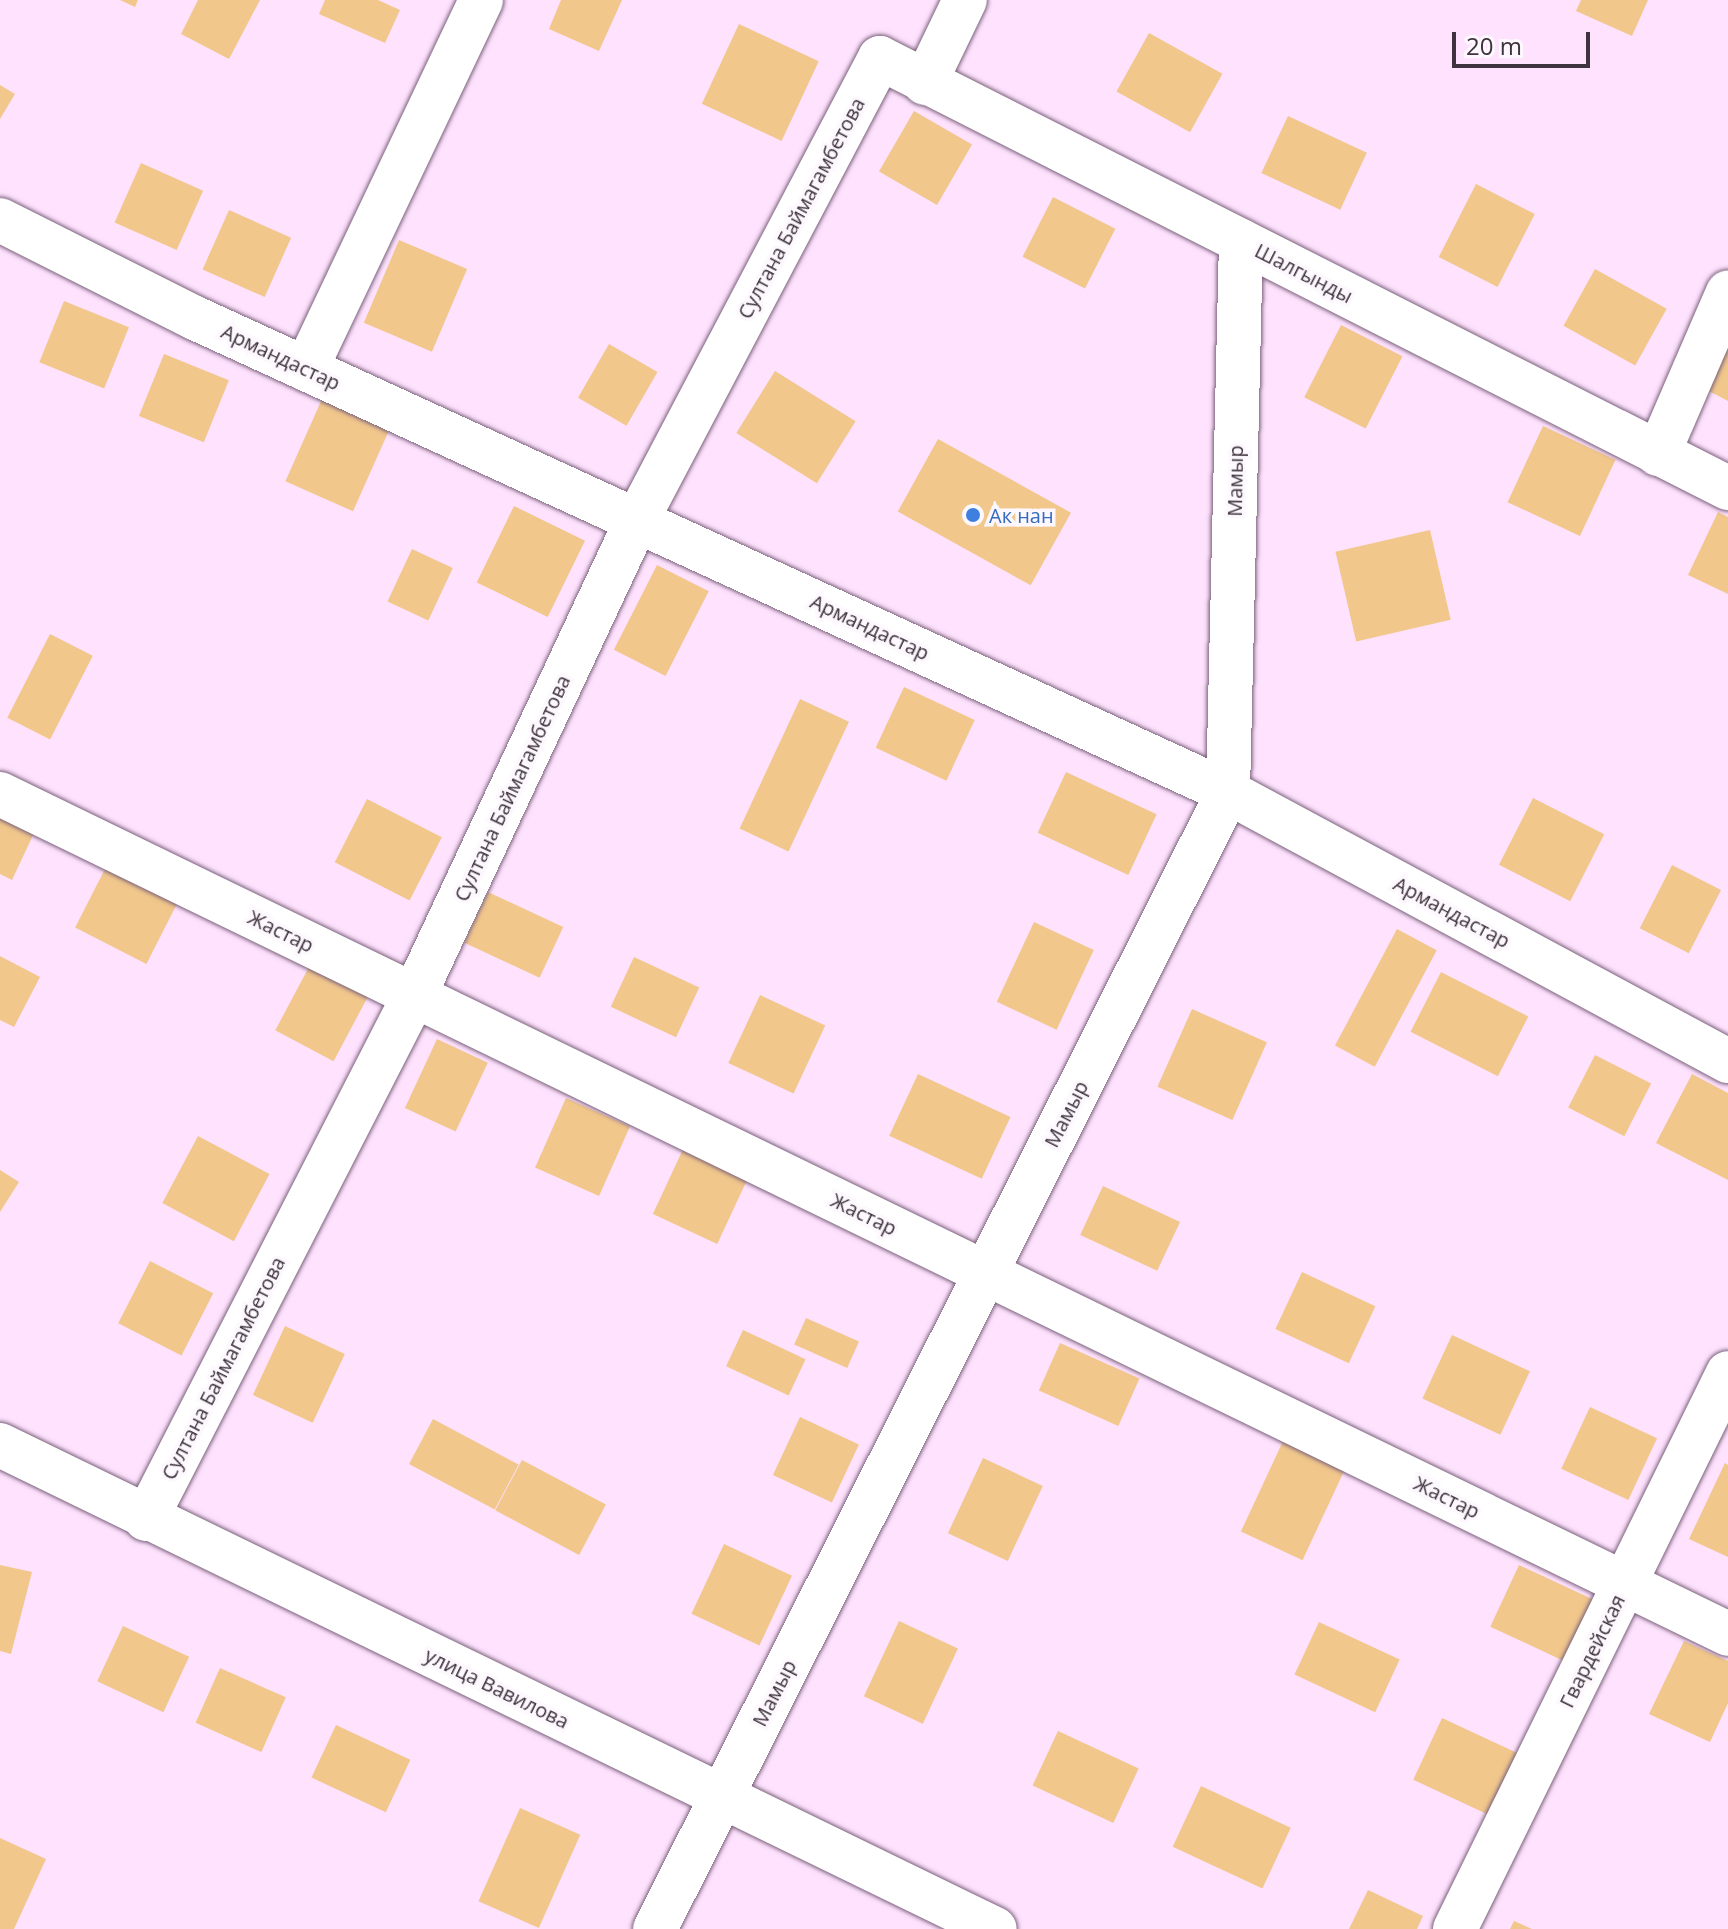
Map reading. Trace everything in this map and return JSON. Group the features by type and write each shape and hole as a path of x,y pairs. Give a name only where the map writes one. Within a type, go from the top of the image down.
{"street":[{"path":"306,369 481,0"},
{"path":"925,83 965,0"},
{"name":"Шалгынды","path":"880,58 1728,488"},
{"name":"Султана Баймагамбетова","path":"146,1519 414,996 637,520 880,58"},
{"name":"Армандастар","path":"0,220 306,369 1228,792 1728,1061"},
{"name":"Мамыр","path":"655,1929 1228,792 1241,241"},
{"path":"1658,454 1728,292"},
{"name":"Жастар","path":"0,794 1728,1634"},
{"name":"Гвардейская","path":"1455,1929 1728,1373"},
{"name":"улица Вавилова","path":"0,1445 146,1519 995,1929"}],"building":[{"path":"120,0 138,0 135,7"},
{"path":"198,0 260,0 229,59 181,34"},
{"path":"325,0 378,0 400,10 385,43 319,14"},
{"path":"561,0 622,0 599,51 549,29"},
{"path":"1581,0 1648,0 1632,36 1576,11"},
{"path":"739,24 819,61 782,141 702,104"},
{"path":"1149,33 1222,74 1190,132 1117,92"},
{"path":"0,85 15,94 0,119"},
{"path":"914,111 972,144 937,205 879,172"},
{"path":"1288,116 1367,153 1340,210 1261,173"},
{"path":"141,163 203,191 177,250 115,222"},
{"path":"1476,184 1535,214 1498,287 1439,257"},
{"path":"1053,197 1115,229 1085,288 1023,257"},
{"path":"229,210 291,238 265,297 203,269"},
{"path":"399,240 467,269 432,352 364,323"},
{"path":"1595,269 1667,309 1635,366 1563,326"},
{"path":"64,301 129,327 104,388 39,362"},
{"path":"1341,325 1402,356 1366,428 1304,397"},
{"path":"609,344 657,372 626,426 578,398"},
{"path":"1728,347 1728,401 1705,389"},
{"path":"164,354 229,380 204,442 139,416"},
{"path":"775,371 856,421 817,483 736,433"},
{"path":"322,399 390,429 353,511 285,481"},
{"path":"1543,426 1616,460 1580,536 1508,502"},
{"path":"938,439 1071,513 1031,585 898,512"},
{"path":"514,506 585,541 548,617 477,582"},
{"path":"1718,512 1728,517 1728,594 1688,575"},
{"path":"1430,530 1451,620 1356,641 1335,552"},
{"path":"412,549 453,568 428,621 387,602"},
{"path":"657,565 709,591 666,676 614,650"},
{"path":"50,634 93,656 50,740 7,718"},
{"path":"904,687 975,720 946,781 876,748"},
{"path":"800,699 849,722 789,851 740,829"},
{"path":"1066,772 1157,814 1128,875 1038,833"},
{"path":"1533,798 1604,834 1570,901 1499,865"},
{"path":"367,799 442,837 410,900 335,862"},
{"path":"0,814 35,831 12,880 0,874"},
{"path":"1672,865 1721,890 1689,953 1640,928"},
{"path":"106,867 177,903 146,964 75,928"},
{"path":"488,892 563,927 540,978 464,943"},
{"path":"1034,922 1094,950 1057,1030 997,1002"},
{"path":"1397,929 1437,950 1375,1067 1335,1046"},
{"path":"0,956 40,977 14,1027 0,1020"},
{"path":"634,957 699,987 676,1037 611,1007"},
{"path":"310,965 368,996 334,1061 275,1030"},
{"path":"1441,972 1528,1016 1498,1076 1411,1032"},
{"path":"760,995 825,1025 794,1093 728,1063"},
{"path":"1192,1009 1267,1042 1232,1120 1157,1087"},
{"path":"437,1039 488,1063 456,1132 405,1108"},
{"path":"1595,1055 1651,1084 1624,1136 1568,1108"},
{"path":"918,1074 1010,1117 982,1179 889,1136"},
{"path":"1692,1074 1728,1093 1728,1180 1656,1143"},
{"path":"566,1098 630,1126 599,1196 535,1167"},
{"path":"198,1136 270,1174 234,1241 162,1203"},
{"path":"685,1145 749,1175 717,1244 653,1214"},
{"path":"0,1170 19,1182 0,1212"},
{"path":"1103,1186 1180,1222 1157,1271 1080,1235"},
{"path":"150,1261 213,1293 181,1356 118,1323"},
{"path":"1302,1272 1375,1306 1349,1363 1275,1329"},
{"path":"806,1318 859,1342 847,1368 794,1344"},
{"path":"285,1326 345,1354 313,1423 253,1395"},
{"path":"743,1330 806,1359 789,1395 726,1366"},
{"path":"1452,1335 1530,1371 1500,1435 1422,1398"},
{"path":"1060,1343 1139,1378 1118,1426 1039,1391"},
{"path":"1590,1407 1657,1438 1628,1500 1561,1469"},
{"path":"800,1417 859,1444 832,1502 773,1475"},
{"path":"433,1419 519,1465 495,1510 409,1464"},
{"path":"1284,1439 1346,1468 1303,1560 1241,1531"},
{"path":"983,1458 1043,1486 1008,1561 948,1533"},
{"path":"522,1460 606,1505 579,1555 495,1510"},
{"path":"1725,1463 1728,1465 1728,1557 1689,1539"},
{"path":"724,1544 792,1576 759,1645 691,1614"},
{"path":"0,1565 32,1572 11,1654 0,1651"},
{"path":"1519,1565 1595,1600 1566,1662 1490,1627"},
{"path":"899,1621 958,1648 923,1724 864,1696"},
{"path":"1319,1622 1400,1660 1375,1712 1294,1675"},
{"path":"123,1626 189,1657 163,1712 97,1681"},
{"path":"1684,1641 1728,1661 1728,1703 1710,1742 1649,1714"},
{"path":"220,1668 286,1697 261,1752 196,1723"},
{"path":"1442,1718 1517,1753 1488,1815 1413,1780"},
{"path":"336,1725 410,1760 386,1812 311,1778"},
{"path":"1058,1731 1139,1769 1113,1823 1033,1785"},
{"path":"1201,1786 1291,1828 1262,1889 1173,1847"},
{"path":"520,1808 580,1835 539,1928 479,1901"},
{"path":"0,1838 46,1859 14,1929 0,1929"},
{"path":"1368,1890 1423,1916 1417,1929 1349,1929"},
{"path":"1514,1921 1532,1929 1510,1929"}],"place":[{"name":"Ак нан","path":"973,515"}]}
